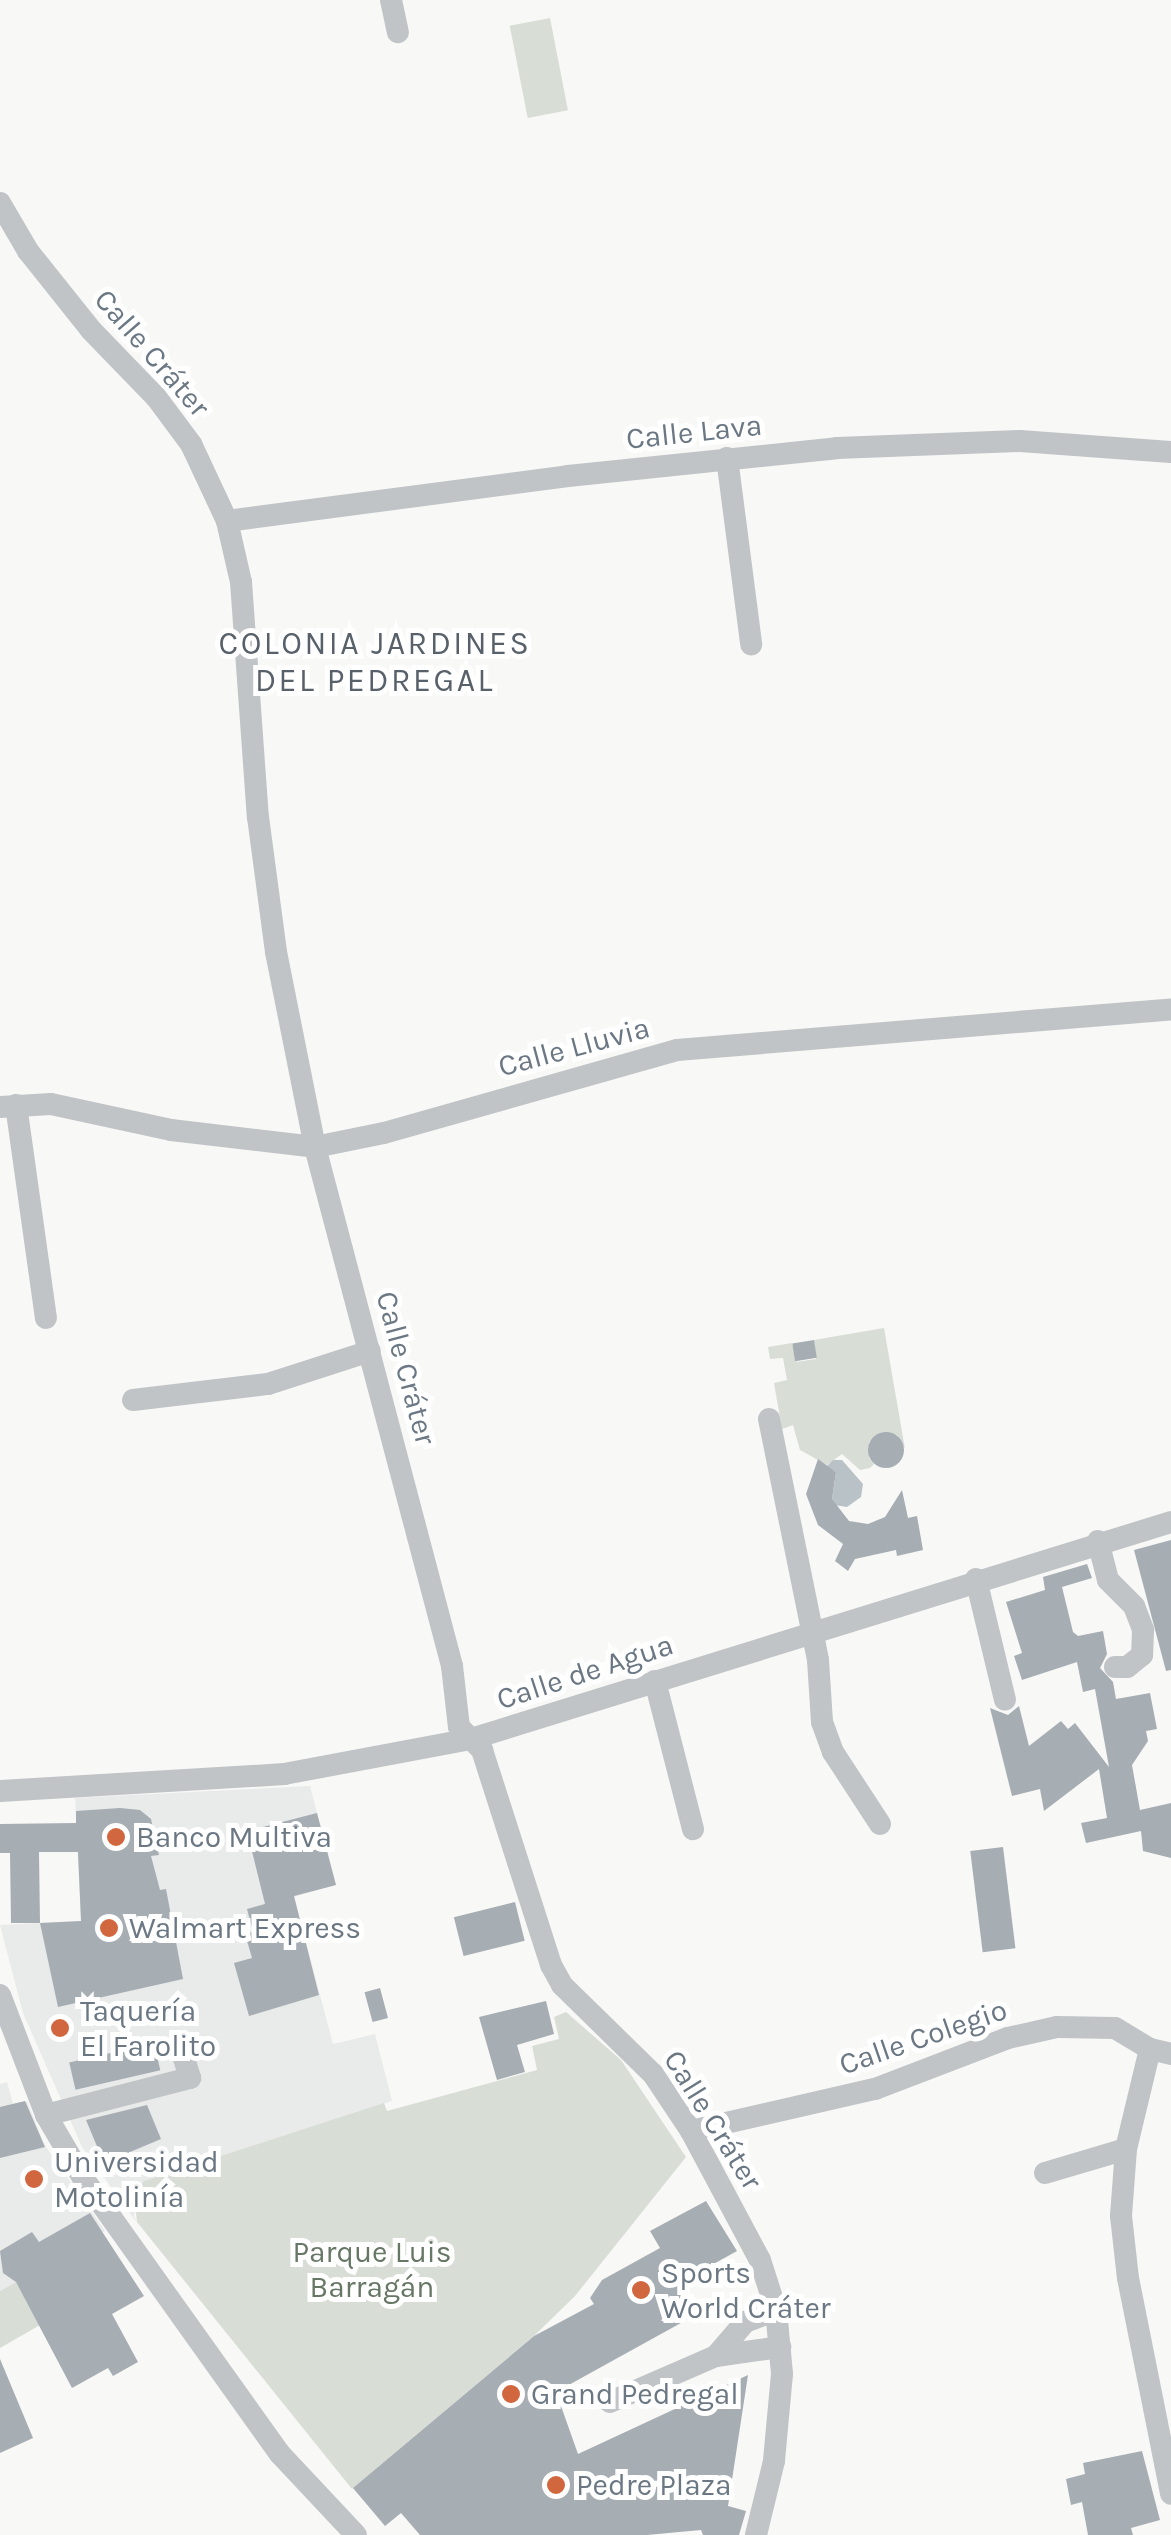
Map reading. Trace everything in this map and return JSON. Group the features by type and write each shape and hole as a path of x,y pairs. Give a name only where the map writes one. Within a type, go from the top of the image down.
{"street":[{"path":"391,0 398,32"},
{"name":"Calle Cráter","path":"0,203 28,251 70,304 156,397 192,444 227,521 241,582 258,817 276,952 315,1147 452,1666 459,1726 482,1750 556,1975 654,2074 691,2130 760,2260 776,2310 780,2416 756,2535"},
{"name":"Calle Lava","path":"227,521 727,458 837,448 1020,441 1171,452"},
{"path":"727,458 752,644"},
{"name":"Calle Lluvia","path":"8,1106 51,1104 172,1130 315,1147 384,1134 677,1050 1171,1009"},
{"path":"8,1106 46,1318"},
{"path":"133,1400 268,1384 370,1351"},
{"path":"769,1419 812,1631 827,1737 880,1824"},
{"name":"Calle de Agua","path":"0,1791 284,1774 471,1739 1098,1541 1171,1522"},
{"path":"1098,1541 1108,1580 1134,1606 1143,1630 1142,1655 1127,1667 1114,1666"},
{"path":"976,1580 1005,1700"},
{"path":"655,1681 692,1829"},
{"path":"0,1994 24,2066 46,2115 89,2187 280,2454 356,2535"},
{"name":"Calle Colegio","path":"691,2130 875,2088 1008,2038 1057,2026 1114,2028 1161,2052"},
{"path":"46,2115 190,2078 180,2046"},
{"path":"1161,2052 1126,2149 1121,2216 1128,2278 1171,2494"},
{"path":"0,2072 24,2066"},
{"path":"1045,2174 1126,2149"},
{"path":"716,2356 745,2322 776,2310"},
{"path":"610,2402 716,2356 780,2347"}],"shaded area":[{"path":"833,1460 842,1460 863,1484 861,1497 847,1507 834,1505 832,1499 836,1472 827,1466"},
{"path":"310,1786 336,1885 294,1897 333,2044 375,2034 392,2101 144,2181 134,2216 137,2223 82,2147 23,2013 0,1925 81,1921 75,1798"},
{"name":"Universidad Motolinía","path":"7,2082 13,2104 27,2101 44,2144 105,2231 0,2291 0,2084"}],"green space":[{"path":"550,18 568,110 528,118 510,26"},
{"path":"884,1328 905,1449 897,1435 882,1432 869,1442 869,1458 874,1464 870,1468 860,1470 842,1454 827,1465 800,1450 793,1425 782,1429 774,1383 787,1380 783,1358 770,1359 768,1347 792,1343 796,1362 816,1359 814,1340"},
{"name":"Parque Luis Barragán","path":"566,2012 621,2060 686,2157 575,2296 536,2334 352,2489 137,2222 134,2194 144,2181 384,2103 387,2111 537,2070 532,2046 559,2039 554,2017"},
{"path":"16,2282 40,2325 0,2348 0,2291"}],"building":[{"path":"814,1340 817,1358 795,1361 792,1343"},
{"path":"886,1432 899,1437 904,1450 899,1463 886,1468 873,1463 868,1450 873,1437"},
{"path":"818,1459 836,1472 832,1499 849,1521 868,1524 885,1517 902,1490 908,1518 917,1516 923,1550 897,1556 896,1550 855,1559 848,1571 835,1561 843,1544 818,1525 806,1494"},
{"path":"1171,1540 1171,1670 1166,1671 1134,1550"},
{"path":"1087,1564 1092,1578 1062,1587 1073,1632 1078,1636 1103,1631 1107,1654 1100,1668 1113,1682 1116,1699 1150,1693 1157,1729 1146,1731 1148,1741 1132,1765 1140,1810 1171,1803 1171,1858 1143,1851 1141,1831 1086,1843 1081,1823 1107,1818 1099,1769 1044,1811 1040,1789 1012,1796 990,1708 1008,1715 1019,1706 1029,1746 1061,1721 1068,1729 1075,1723 1109,1767 1095,1689 1083,1692 1077,1662 1022,1680 1014,1656 1022,1653 1006,1602 1045,1590 1043,1577"},
{"name":"Walmart Express","path":"140,1810 151,1819 159,1855 151,1856 160,1890 166,1889 183,1979 58,2007 40,1923 11,1923 10,1853 0,1853 0,1824 76,1823 76,1811","holes":["39,1852 78,1852 81,1921 40,1923"]},
{"path":"317,1813 336,1885 294,1896 319,1995 249,2016 234,1963 252,1958 245,1934 253,1932 247,1909 265,1904 247,1831"},
{"path":"1003,1847 1015,1948 983,1952 970,1851"},
{"path":"515,1902 525,1941 464,1956 454,1917"},
{"path":"380,1988 388,2018 373,2022 365,1992"},
{"path":"546,2001 554,2034 517,2045 525,2072 497,2080 479,2017"},
{"path":"154,2043 160,2070 76,2090 69,2063"},
{"path":"25,2101 45,2147 0,2158 0,2107"},
{"path":"147,2105 161,2139 104,2163 86,2120"},
{"path":"706,2201 737,2251 681,2282 699,2313 556,2392 578,2454 748,2375 728,2506 746,2511 739,2535 703,2535 701,2530 647,2535 420,2535 401,2513 385,2526 353,2488 534,2336 594,2304 590,2298 602,2280 660,2248 650,2231"},
{"path":"90,2213 144,2296 112,2314 138,2362 113,2376 108,2368 72,2388 16,2282 3,2273 0,2251 32,2232 39,2242"},
{"path":"0,2359 33,2438 0,2453"},
{"path":"1142,2451 1160,2520 1131,2528 1133,2535 1088,2535 1082,2502 1071,2505 1066,2479 1085,2474 1083,2463"}],"place":[{"name":"Banco Multiva","path":"116,1837"},
{"name":"Walmart Express","path":"109,1928"},
{"name":"Taquería El Farolito","path":"60,2028"},
{"name":"Universidad Motolinía","path":"34,2179"},
{"name":"Sports World Cráter","path":"641,2290"},
{"name":"Grand Pedregal","path":"511,2394"},
{"name":"Pedre Plaza","path":"556,2485"}],"district":[{"name":"COLONIA JARDINES DEL PEDREGAL","path":"375,664"}]}
